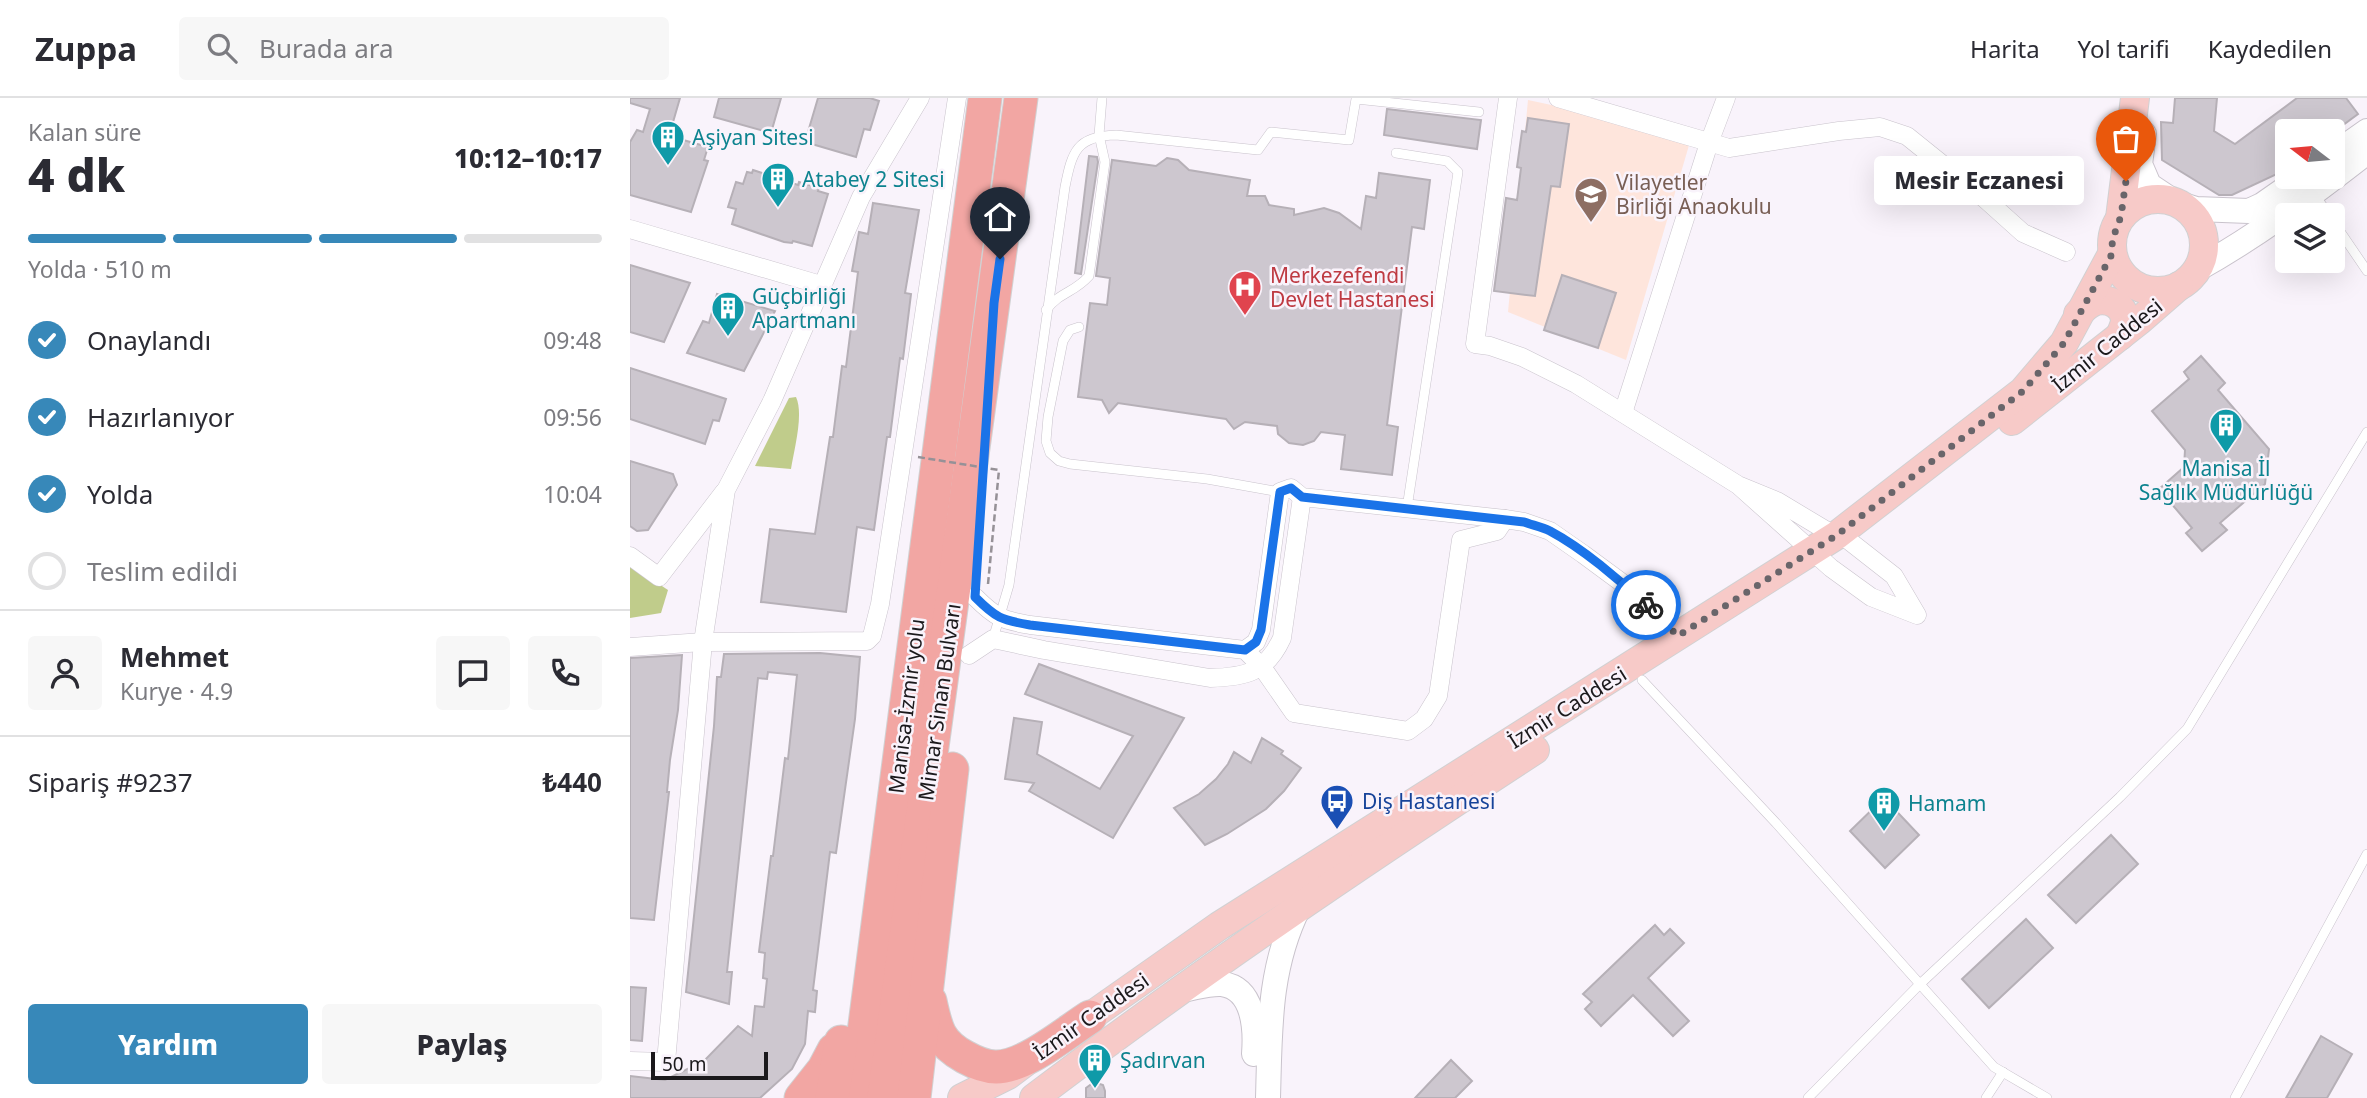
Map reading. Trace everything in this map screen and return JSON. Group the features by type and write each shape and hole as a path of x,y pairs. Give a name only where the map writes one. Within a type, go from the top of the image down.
{"highway":[{"path":"927,984 865,1097 824,1069 837,1044 848,1004 894,642 956,317 985,98"},
{"name":"Mimar Sinan Bulvarı","path":"865,1097 994,303 1021,98"},
{"path":"994,303 981,647 952,770 927,984 935,1025 941,1039 957,1053 976,1063 996,1067 1019,1062 1090,1017"},
{"name":"Manisa-İzmir yolu","path":"865,1097 956,317"}],"main road":[{"path":"2120,218 2135,98"},
{"path":"2148,98 2140,164 2149,185 2176,203 2194,216 2204,243 2202,257 2188,278 2166,291 2151,291 2138,287 2126,279 2117,267 2112,254 2114,229 2130,208 2142,201 2156,199 2176,203"},
{"path":"2345,147 2367,131"},
{"name":"İzmir Caddesi","path":"2345,164 2367,152"},
{"name":"İzmir Caddesi","path":"2176,203 2196,209 2249,211 2299,189"},
{"name":"İzmir Caddesi","path":"962,1098 1008,1075 1219,926 1683,643 1843,538 2044,397 2188,278 2229,252 2303,189"},
{"name":"İzmir Caddesi","path":"1843,538 2023,391 2064,343 2112,254"},
{"path":"2078,314 2099,300 2112,301 2122,309 2125,320 2120,336"},
{"name":"İzmir Caddesi","path":"1034,1098 1298,907 1642,680 1683,643"},
{"path":"1268,1098 1271,999 1286,933 1298,907"},
{"path":"1182,990 1224,984 1238,991 1250,1006 1255,1033 1252,1098"}],"street":[{"path":"630,556 659,578 726,490 772,401 861,197 920,98"},
{"path":"630,647 703,642 867,641 872,636 881,596 957,98"},
{"path":"1508,98 1475,344 1522,357 1576,384 1738,485 1777,501 1843,538 1894,576 1917,615 1871,597 1816,555 1738,485"},
{"path":"1558,98 1729,148 1880,127 1907,136 2023,233 2066,252"},
{"path":"1623,413 1709,143 1726,98"},
{"path":"630,229 821,285"},
{"path":"1245,650 1256,642 1261,630 1280,492 1291,488 1302,497 1505,519 1550,531 1625,585 1683,643"},
{"path":"630,1060 666,1062 703,642 726,490"},
{"path":"981,647 1044,650 1210,678 1237,677 1262,667 1275,655 1282,638 1302,497"},
{"path":"982,590 992,614 1030,625 1245,650 1262,667 1294,713 1408,731 1424,719 1438,696 1461,540 1497,531 1505,519"}],"lane":[{"path":"1046,311 1056,297 1080,287 1089,275 1105,162 1099,135 1102,98"},
{"path":"981,647 1000,618 1009,585 1046,311 1070,161 1081,142 1099,135 1116,135 1258,150 1271,132 1349,140 1356,99 1479,112"},
{"path":"1396,153 1447,161 1458,172 1407,508"},
{"path":"2345,239 2367,271"},
{"path":"1079,327 1070,330 1063,341 1048,417 1046,441 1050,453 1059,461 1280,492"},
{"path":"1808,1098 1919,985 2120,797 2188,729 2367,432"},
{"path":"1642,680 1776,823 1994,1067 2046,1098"},
{"path":"2235,1098 2367,854"},
{"path":"1986,1098 2003,1072"}],"path":[{"path":"918,457 999,470 982,590"}],"shaded area":[{"name":"Vilayetler Birliği Anaokulu","path":"1528,100 1692,135 1626,360 1508,312"}],"green space":[{"path":"796,397 799,422 791,469 755,466 789,398"},
{"path":"630,565 668,590 661,613 630,618"}],"building":[{"name":"Aşiyan Sitesi","path":"630,98 680,98 669,136 708,147 704,160 708,161 691,212 630,195 630,142 637,130 643,132 650,109 630,103"},
{"path":"719,98 781,98 771,133 714,117"},
{"path":"818,98 870,98 879,101 870,130 864,129 856,157 805,142"},
{"path":"2175,98 2217,98 2214,131 2235,144 2297,98 2346,98 2358,114 2345,124 2345,119 2275,119 2275,175 2232,195 2219,195 2162,160 2161,122 2173,123"},
{"path":"1387,109 1481,120 1477,149 1384,135"},
{"path":"1528,118 1569,124 1560,187 1551,186 1535,296 1494,291 1506,198 1517,200 1521,168 1517,167 1522,131 1526,132"},
{"path":"1089,156 1097,157 1098,162 1081,274 1075,273"},
{"name":"Merkezefendi Devlet Hastanesi","path":"1167,158 1178,160 1189,170 1250,180 1247,196 1265,196 1269,205 1294,209 1294,215 1324,208 1339,213 1361,229 1366,196 1376,198 1379,173 1430,180 1424,229 1412,227 1387,425 1398,427 1392,475 1341,469 1345,435 1321,432 1314,441 1303,445 1289,443 1278,434 1277,426 1245,422 1234,429 1226,419 1118,403 1109,413 1102,400 1078,397 1090,303 1107,305 1110,278 1096,276 1112,160 1156,166"},
{"name":"Atabey 2 Sitesi","path":"753,170 798,185 799,182 819,188 818,191 828,194 812,246 793,241 784,242 732,224 736,209 728,207 736,182 743,184 747,172 752,173"},
{"path":"873,203 919,210 905,293 911,294 903,359 900,358 874,530 857,527 846,612 761,602 770,529 815,534 830,437 833,437 842,366 846,367 858,272 852,271 859,232 868,234"},
{"path":"630,265 690,283 664,342 630,332"},
{"path":"1562,275 1616,293 1598,348 1544,330"},
{"name":"Güçbirliği Apartmanı","path":"717,294 775,311 744,371 687,353 703,321 709,323"},
{"name":"Manisa İl Sağlık Müdürlüğü","path":"2201,356 2225,383 2218,390 2269,449 2265,484 2220,523 2227,530 2202,551 2186,533 2192,528 2159,489 2184,467 2185,450 2152,411 2189,379 2184,372"},
{"path":"630,368 726,399 719,421 713,420 705,444 630,419"},
{"path":"630,461 673,474 677,485 648,530 637,531 630,526"},
{"path":"820,653 860,657 855,719 836,853 830,852 813,990 817,991 815,1012 808,1011 805,1044 792,1069 760,1098 630,1098 630,1076 665,1080 704,1061 738,1026 752,1036 755,1006 764,1007 767,979 763,978 765,953 759,952 785,758 788,759 797,675 768,672 767,679 758,678 727,972 732,972 729,1004 686,992 717,677 721,677 724,654"},
{"path":"682,655 654,920 630,918 630,658"},
{"path":"1039,664 1184,718 1113,838 1029,791 1034,783 1005,779 1014,718 1042,722 1037,754 1100,789 1133,736 1025,694"},
{"path":"1262,738 1283,751 1281,754 1301,768 1266,809 1205,845 1174,808 1199,794 1216,779 1234,752 1251,763"},
{"name":"Hamam","path":"1884,798 1919,835 1885,868 1850,831"},
{"path":"2111,835 2138,864 2076,923 2048,895"},
{"path":"2026,919 2053,948 1989,1008 1962,979"},
{"path":"1655,925 1664,935 1670,929 1684,943 1648,978 1689,1021 1673,1036 1633,995 1601,1026 1585,1009 1592,1002 1583,994"},
{"path":"630,987 646,988 642,1041 630,1040"},
{"path":"2321,1036 2352,1054 2327,1098 2286,1098"},
{"path":"1451,1060 1472,1081 1455,1098 1415,1098"},
{"name":"Şadırvan","path":"1094,1082 1103,1085 1105,1098 1086,1098 1086,1088"}],"way so far":[{"path":"1646,605 1678,636 1837,535 2023,391 2064,343 2112,254 2114,229 2120,218 2126,181"}],"place":[{"name":"Aşiyan Sitesi","path":"668,167"},
{"name":"Mesir Eczanesi","path":"2126,181"},
{"name":"Atabey 2 Sitesi","path":"778,209"},
{"name":"Vilayetler Birliği Anaokulu","path":"1591,224"},
{"name":"Merkezefendi Devlet Hastanesi","path":"1245,317"},
{"name":"Güçbirliği Apartmanı","path":"728,338"},
{"name":"Manisa İl Sağlık Müdürlüğü","path":"2226,455"},
{"name":"Diş Hastanesi","path":"1337,831"},
{"name":"Hamam","path":"1884,833"},
{"name":"Şadırvan","path":"1095,1090"}],"route":[{"path":"1000,259 994,303 975,597 992,614 1005,621 1245,650 1256,642 1261,630 1280,492 1291,488 1302,497 1524,522 1550,531 1625,585 1646,605"}]}
